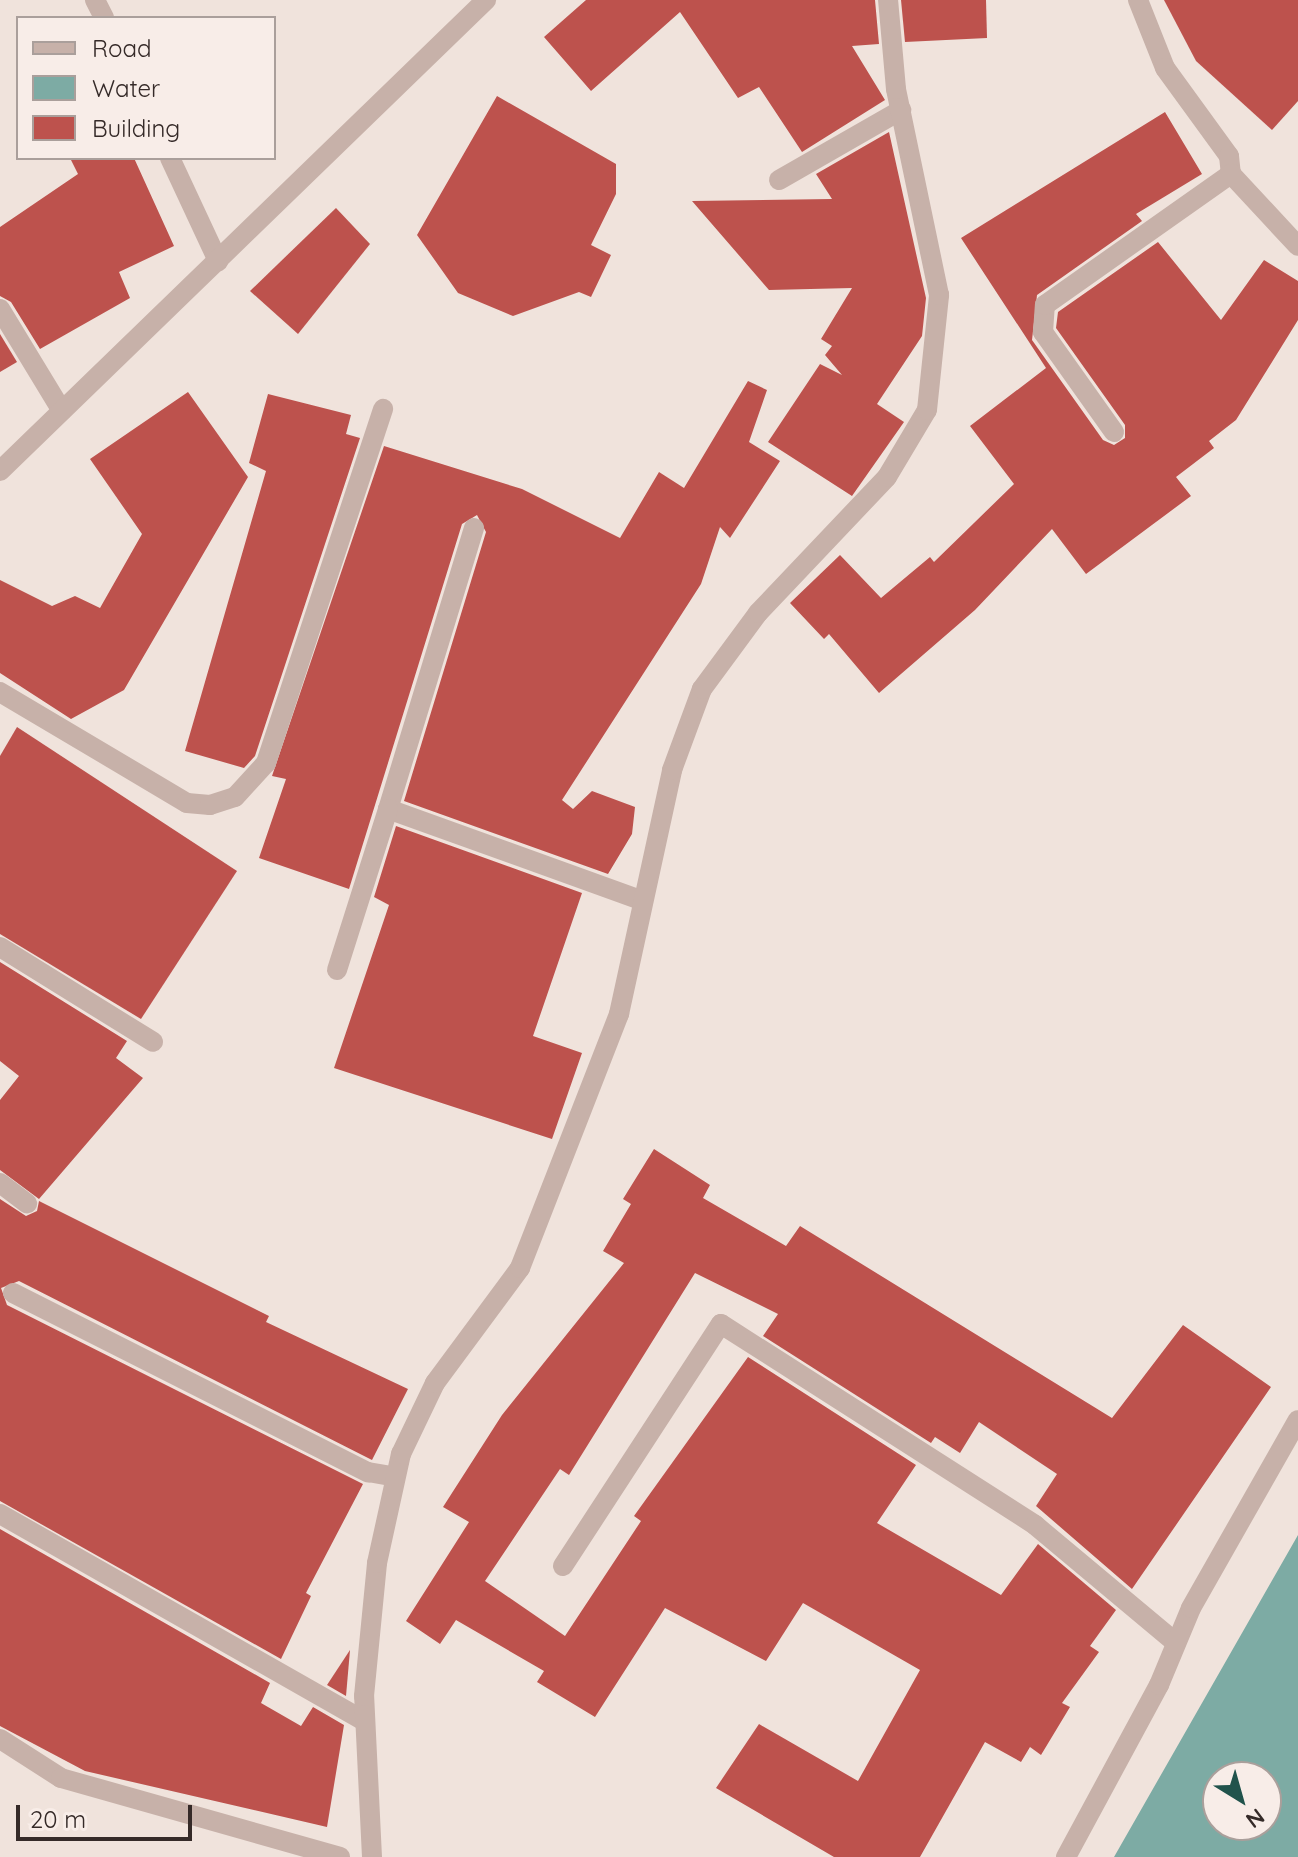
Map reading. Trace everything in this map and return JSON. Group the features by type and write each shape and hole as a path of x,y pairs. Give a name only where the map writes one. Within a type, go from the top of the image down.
{"street":[{"path":"0,471 486,0"},
{"path":"372,1857 364,1721 377,1563 395,1477 435,1383 520,1268 619,1014 672,770 702,689 758,613 887,477 927,410 939,295 901,110 888,0"},
{"path":"1138,0 1165,68 1229,156 1231,174 1298,246"},
{"path":"779,180 901,110"},
{"path":"171,160 218,261"},
{"path":"1114,432 1043,332 1045,305 1231,174"},
{"path":"0,309 62,411"},
{"path":"0,692 187,803 210,805 235,797 266,763 383,409"},
{"path":"337,970 474,528"},
{"path":"388,809 643,901"},
{"path":"0,947 153,1042"},
{"path":"0,1183 27,1203"},
{"path":"13,1293 368,1472 395,1477"},
{"path":"563,1566 721,1324 1035,1525 1175,1642"},
{"path":"1066,1857 1175,1642 1298,1420"},
{"path":"0,1514 364,1721"},
{"path":"0,1739 61,1778 340,1857"}],"water":[{"path":"1298,1535 1298,1857 1114,1857"}],"building":[{"path":"586,0 875,0 879,44 852,46 885,100 802,152 759,87 738,98 680,12 591,91 544,37"},
{"path":"901,0 986,0 987,38 905,42"},
{"path":"1164,0 1298,0 1298,101 1272,130 1196,61"},
{"path":"497,96 616,164 616,194 591,245 611,255 591,297 579,292 513,316 458,293 417,235"},
{"path":"1165,112 1202,174 1136,214 1142,221 1037,295 1032,340 1103,440 1114,445 1125,438 1125,425 1056,328 1058,312 1158,242 1221,320 1264,260 1298,281 1298,320 1236,420 1209,441 1214,448 1176,477 1191,496 1086,574 1052,529 975,610 879,693 829,634 824,639 790,603 840,555 881,598 930,557 934,562 1014,484 970,426 1046,368 961,238"},
{"path":"889,132 926,298 922,336 877,404 904,422 852,496 768,442 820,364 842,375 825,355 832,346 821,339 852,288 769,290 692,201 832,199 816,174"},
{"path":"71,160 135,160 174,246 119,272 130,298 40,349 11,302 0,296 0,227 78,174"},
{"path":"336,208 370,244 298,334 250,291"},
{"path":"0,334 17,362 0,372"},
{"path":"748,381 767,390 749,442 780,461 730,538 720,527 701,584 562,800 573,809 592,791 635,807 632,834 608,874 404,801 486,532 477,515 462,524 349,889 259,858 286,779 272,776 384,446 522,489 620,538 659,472 684,488"},
{"path":"188,392 248,477 124,690 71,719 0,673 0,580 52,606 75,596 100,608 142,534 90,459"},
{"path":"268,394 351,415 346,434 360,438 255,756 244,768 185,751 266,471 249,463"},
{"path":"17,727 237,871 141,1019 0,934 0,756"},
{"path":"396,826 582,893 533,1036 582,1053 552,1139 334,1068 389,905 374,897"},
{"path":"0,962 127,1041 116,1058 143,1078 39,1199 0,1170 0,1100 19,1076 0,1061"},
{"path":"654,1149 710,1185 703,1198 786,1246 800,1226 1112,1418 1183,1325 1271,1387 1132,1589 1036,1506 1057,1474 979,1422 960,1453 935,1437 931,1443 763,1336 778,1314 695,1273 569,1475 560,1469 485,1581 565,1636 641,1521 634,1516 748,1357 916,1465 877,1523 1001,1595 1038,1544 1116,1610 1090,1646 1099,1652 1062,1703 1070,1707 1041,1755 1030,1747 1021,1762 985,1742 920,1857 834,1857 716,1788 759,1724 858,1781 920,1670 803,1603 766,1661 665,1608 595,1717 537,1682 544,1671 456,1620 440,1644 406,1621 469,1522 443,1507 502,1415 624,1263 603,1251 631,1204 623,1199"},
{"path":"0,1199 26,1216 37,1211 39,1201 269,1316 266,1322 408,1389 372,1460 19,1281 1,1288 7,1305 363,1484 306,1593 311,1596 281,1659 0,1501"},
{"path":"0,1529 270,1683 261,1703 301,1726 313,1707 344,1725 327,1827 85,1771 0,1726"},
{"path":"350,1650 346,1696 327,1685"}]}
